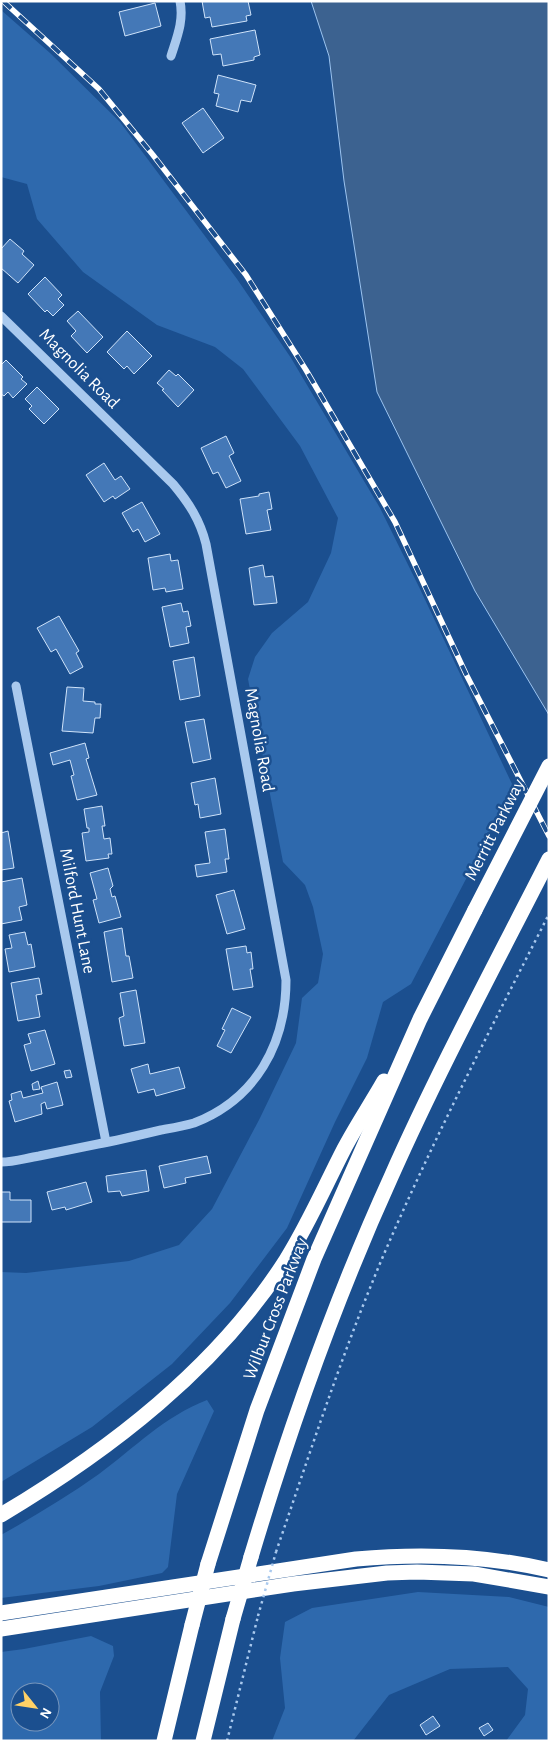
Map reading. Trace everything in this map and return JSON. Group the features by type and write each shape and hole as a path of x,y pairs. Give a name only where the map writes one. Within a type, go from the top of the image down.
{"highway":[{"name":"Merritt Parkway","path":"475,910 549,766"},
{"path":"203,1741 233,1619 293,1422 348,1277 413,1129 549,859"},
{"name":"Wilbur Cross Parkway","path":"164,1741 208,1564 254,1419 294,1309 420,1019 475,910"},
{"path":"1,1516 76,1467 145,1414 184,1380 232,1330 270,1283 286,1259 345,1147 420,1019"},
{"path":"1,1614 356,1559 386,1556 418,1555 476,1558 549,1570"},
{"path":"1,1629 284,1586 387,1573 474,1574 549,1587"}],"street":[{"path":"171,56 181,26 182,11 180,1"},
{"name":"Magnolia Road","path":"1,316 173,484 195,512 202,528 286,980 283,1017 278,1038 262,1069 239,1097 224,1108 192,1123 1,1162"},
{"name":"Milford Hunt Lane","path":"16,686 106,1142"}],"path":[{"path":"227,1741 276,1552 327,1401 387,1248 439,1133 549,914"}],"shaded area":[{"path":"311,1 549,1 549,715 475,591 377,392 344,181 329,56"},
{"path":"1,10 50,53 120,122 237,279 291,358 380,508 512,784 510,795 411,984 383,1002 367,1058 335,1122 287,1228 230,1303 172,1364 92,1427 1,1482 1,1272 26,1273 129,1261 179,1245 212,1209 260,1118 296,1043 302,998 318,983 323,954 313,907 305,885 283,862 248,679 255,657 272,633 308,602 331,553 338,518 300,446 243,369 215,347 157,325 83,272 37,219 27,184 1,177"},
{"path":"207,1400 214,1411 177,1494 168,1567 162,1573 99,1586 1,1598 1,1535 51,1506 99,1474 150,1433 177,1415"},
{"path":"418,1592 509,1597 549,1607 549,1741 506,1741 525,1715 528,1689 508,1667 450,1669 389,1695 353,1741 272,1741 285,1708 280,1658 285,1622 312,1608"},
{"path":"91,1636 113,1646 114,1656 100,1692 101,1741 1,1741 1,1652"}],"building":[{"path":"202,1 248,1 251,15 246,16 247,21 212,27 210,17 205,18"},
{"path":"155,3 161,26 125,36 119,12"},
{"path":"255,30 260,55 254,57 254,60 223,66 221,54 213,55 210,39"},
{"path":"218,75 256,85 251,102 241,100 238,112 216,106 219,94 214,93"},
{"path":"203,108 224,138 203,153 182,123"},
{"path":"10,239 24,251 22,254 34,265 18,283 1,268 1,249"},
{"path":"45,277 62,295 58,299 64,305 53,316 47,310 45,312 28,294"},
{"path":"78,311 103,337 87,353 71,336 76,331 67,321"},
{"path":"127,331 152,356 134,374 127,366 124,369 107,352"},
{"path":"6,360 23,377 21,379 27,384 13,398 8,392 4,396 1,394 1,365"},
{"path":"169,370 176,376 178,374 194,390 178,407 157,383"},
{"path":"37,387 59,409 44,424 29,409 32,406 25,399"},
{"path":"226,436 234,453 229,456 241,481 226,488 218,472 213,474 201,448"},
{"path":"104,463 115,480 121,476 130,489 115,499 113,496 104,502 86,475"},
{"path":"269,492 272,509 267,510 271,530 246,534 240,499 259,496 259,494"},
{"path":"142,502 160,534 145,542 138,529 133,532 122,513"},
{"path":"170,554 171,561 178,560 183,589 166,592 165,588 153,590 148,558"},
{"path":"263,565 265,577 273,576 277,603 254,605 249,568"},
{"path":"181,603 183,612 188,611 191,626 186,627 189,643 170,647 162,607"},
{"path":"59,616 79,651 76,653 83,667 70,674 56,649 51,652 37,628"},
{"path":"194,657 200,696 180,700 173,661"},
{"path":"67,687 84,688 83,701 101,704 100,718 95,718 93,733 62,731"},
{"path":"204,719 211,759 193,763 185,722"},
{"path":"85,743 89,758 86,759 97,795 77,800 71,776 74,775 70,760 53,765 50,753"},
{"path":"215,778 221,814 200,818 198,804 195,805 191,783"},
{"path":"102,806 105,826 102,826 104,839 110,838 112,854 108,854 109,858 86,861 82,833 89,832 89,828 87,828 84,809"},
{"path":"225,829 229,859 225,859 227,872 197,877 195,865 210,863 205,832"},
{"path":"8,831 14,868 1,870 1,833"},
{"path":"108,868 113,886 110,889 112,897 115,896 121,917 99,923 93,900 97,899 90,873"},
{"path":"22,878 27,905 19,907 22,920 1,924 1,882"},
{"path":"234,890 245,929 227,934 216,895"},
{"path":"122,928 126,956 129,956 133,978 112,982 104,932"},
{"path":"25,932 28,945 31,944 35,967 9,972 5,949 12,948 9,935"},
{"path":"246,946 247,953 251,952 253,969 250,969 253,987 233,990 226,949"},
{"path":"39,978 42,994 36,995 40,1017 18,1021 11,983"},
{"path":"136,990 145,1043 124,1046 119,1018 124,1016 120,993"},
{"path":"232,1008 251,1017 231,1053 217,1046 225,1030 222,1029"},
{"path":"45,1030 55,1064 31,1071 24,1045 31,1043 28,1034"},
{"path":"148,1064 150,1074 179,1067 185,1088 156,1096 154,1089 138,1093 131,1069"},
{"path":"70,1070 72,1077 66,1078 64,1071"},
{"path":"38,1081 40,1089 33,1090 32,1084"},
{"path":"57,1082 63,1105 47,1109 45,1102 41,1104 42,1114 15,1122 9,1101 12,1100 11,1094 21,1091 23,1098 43,1093 41,1087"},
{"path":"207,1156 211,1173 185,1178 186,1183 164,1188 159,1166"},
{"path":"146,1170 149,1191 122,1196 120,1191 108,1192 106,1176"},
{"path":"86,1182 92,1202 66,1210 65,1207 52,1210 47,1192"},
{"path":"1,1192 10,1192 10,1200 31,1200 31,1222 1,1222"},
{"path":"433,1716 440,1726 426,1735 420,1725"},
{"path":"488,1723 493,1730 484,1736 479,1728"}],"railway":[{"path":"3,1 99,89 246,275 306,370 395,522 466,674 549,836"}]}
